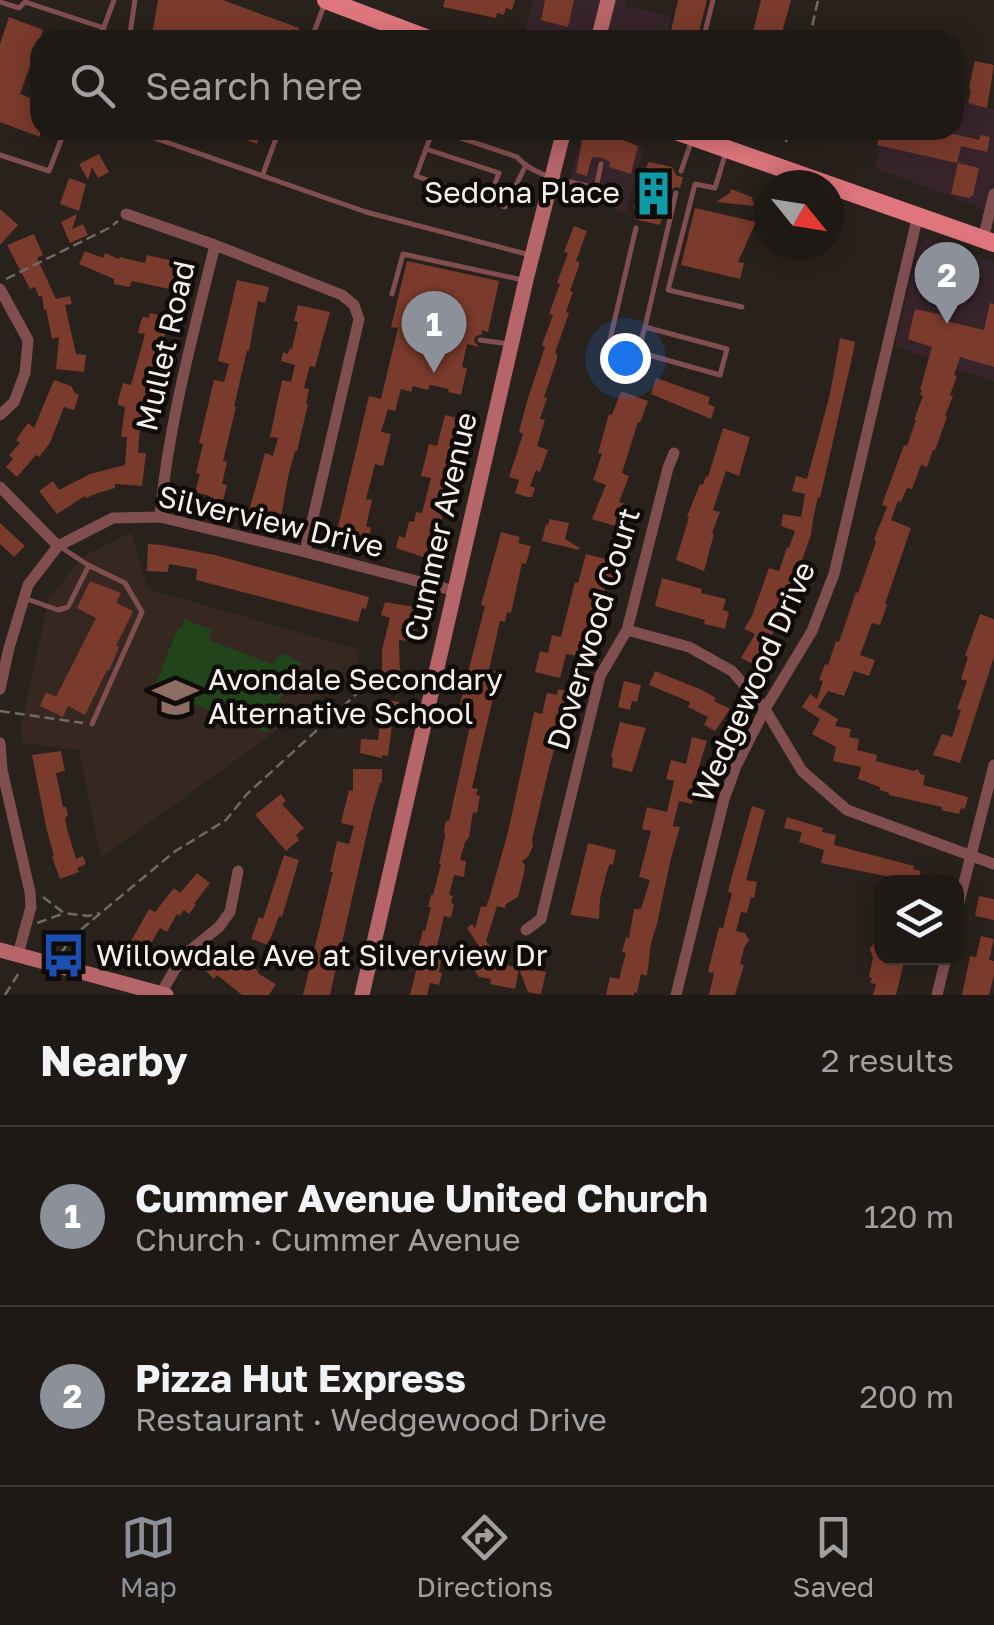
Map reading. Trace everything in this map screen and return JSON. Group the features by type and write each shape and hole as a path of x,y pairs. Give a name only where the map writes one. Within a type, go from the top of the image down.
{"main road":[{"path":"334,2 405,30"},
{"path":"703,140 989,242"}],"street":[{"path":"600,30 608,0"},
{"name":"Cummer Avenue","path":"362,995 562,140"},
{"path":"989,242 994,194"},
{"path":"126,214 342,295 354,305 358,319 306,552"},
{"name":"Wedgewood Drive","path":"676,995 724,799 736,766 812,631 834,574 918,215"},
{"name":"Mullet Road","path":"160,518 176,404 215,245"},
{"path":"0,285 28,340 25,373 14,402 0,415"},
{"name":"Doverwood Court","path":"526,930 541,919 600,676 627,630 674,454"},
{"path":"0,487 58,546"},
{"name":"Silverview Drive","path":"0,689 28,585 58,546 112,518 160,518 455,591"},
{"path":"627,630 690,647 732,672 765,709 802,770 847,810 994,864"},
{"path":"0,744 1,770 30,892 23,956"},
{"path":"964,883 994,765"},
{"path":"0,950 164,994 183,956 219,927 230,912 238,871"},
{"path":"937,995 944,965"}],"lane":[{"path":"0,2 20,8 25,2 104,28 114,0"},
{"path":"130,30 134,0"},
{"path":"706,30 713,0"},
{"path":"317,30 334,2"},
{"path":"0,155 49,171 61,140"},
{"path":"161,140 366,212 532,256"},
{"path":"263,175 275,140"},
{"path":"430,140 416,176 505,207 525,167"},
{"path":"465,140 517,157 525,167 596,188 601,164"},
{"path":"682,140 682,171"},
{"path":"426,149 498,172 488,201"},
{"path":"727,149 715,188 695,184 668,290 742,307"},
{"path":"638,352 676,192"},
{"path":"636,228 609,344 720,375 727,349 645,326"},
{"path":"392,294 403,254 526,280"},
{"path":"480,340 512,344"},
{"path":"58,546 88,566 125,583 142,612 92,724"},
{"path":"24,598 58,610 68,607 88,566"}],"path":[{"path":"811,30 818,0"},
{"path":"0,285 109,228 126,214"},
{"path":"54,965 72,937 100,912 174,852 226,820 247,794 362,690 388,682 419,688"},
{"path":"0,711 92,724"},
{"path":"30,892 64,913"},
{"path":"26,928 64,913 88,916 100,912"},
{"path":"6,995 23,956"}],"shaded area":[{"path":"532,0 626,0 626,6 671,16 668,30 525,30"},
{"path":"964,102 994,109 994,213 875,168 881,140 964,140"},
{"path":"581,140 626,140 644,147 626,214 566,191"},
{"path":"927,239 994,263 994,382 895,346 919,247"},
{"name":"Avondale Secondary Alternative School","path":"131,533 148,589 360,650 357,672 101,858 79,750 22,743 22,722 49,598 83,557"}],"green space":[{"path":"184,619 212,630 209,640 272,664 284,654 302,664 291,672 267,733 154,688"}],"building":[{"path":"158,0 223,0 299,28 298,30 153,30"},
{"path":"445,0 515,0 512,10 506,8 504,15 497,13 496,18 443,7"},
{"path":"545,0 574,0 568,27 541,20"},
{"path":"678,0 707,0 700,30 671,30"},
{"path":"761,0 791,0 783,30 754,30"},
{"path":"9,17 43,30 30,30 30,66 20,94 30,98 30,133 0,122 0,44"},
{"path":"975,61 994,65 987,108 968,103"},
{"path":"990,137 987,152 961,146 957,163 877,145 878,140"},
{"path":"582,140 622,140 638,146 631,174 609,167 610,162 603,158 592,157 587,176 576,173"},
{"path":"99,154 109,172 98,178 92,167 88,180 79,164"},
{"name":"Sedona Place","path":"649,162 672,167 677,176 683,177 680,188 670,191 660,225 634,219 640,185 637,184"},
{"path":"958,163 979,168 969,198 951,194"},
{"path":"69,178 86,184 79,211 60,204"},
{"path":"731,189 752,197 754,206 716,202"},
{"path":"695,208 754,222 738,262 744,263 740,279 681,265"},
{"path":"0,209 18,225 0,245"},
{"path":"77,214 72,229 83,224 88,235 70,243 61,222"},
{"path":"574,226 587,231 576,261 579,266 570,291 573,292 566,312 569,313 540,419 545,420 537,446 548,450 530,486 535,488 532,497 527,497 515,493 519,480 509,477 553,315 549,314 568,253 564,252"},
{"path":"34,234 43,255 37,258 56,299 70,296 72,304 65,305 76,354 86,355 84,372 56,369 59,337 52,339 42,295 39,297 35,287 30,289 7,245"},
{"path":"85,251 103,258 105,253 145,263 147,255 190,265 183,292 132,281 129,287 114,284 114,279 79,264"},
{"path":"407,261 499,281 488,332 482,330 475,337 479,347 467,344 461,395 430,385 428,390 413,386 411,392 401,389 395,411 388,409 381,432 391,434 383,466 375,464 366,499 372,500 366,526 371,528 368,541 351,536 350,539 336,535 369,396 381,399 398,328 391,327"},
{"path":"237,280 269,287 265,303 258,301 234,407 223,461 227,462 222,484 227,485 222,505 195,492 200,474 196,473 214,380 224,382 229,364 218,361"},
{"path":"990,303 994,304 994,367 960,357 950,395 953,396 935,450 927,467 921,465 912,489 907,488 901,502 898,501 891,520 911,528 880,625 872,623 860,655 875,660 869,676 854,671 844,696 828,691 818,707 838,719 835,726 851,729 849,737 859,739 857,750 877,755 876,761 918,769 925,775 923,785 968,797 959,814 889,795 858,779 861,767 833,761 836,747 812,734 820,719 802,707 810,694 817,699 823,681 819,680 858,593 887,507 882,505 923,396 920,390 932,347 908,339 915,309 984,330"},
{"path":"298,305 330,312 315,367 310,366 304,388 309,389 308,404 281,518 249,511 265,453 273,456 278,438 270,437 282,380 291,382 295,365 281,361 283,352 288,354 292,349"},
{"path":"150,313 169,317 159,362 150,377 140,428 138,453 146,453 142,486 115,484 115,488 85,496 57,514 39,491 53,481 59,490 90,474 125,465 127,437 121,437 125,407 118,405 118,401 123,383 131,385 145,334 138,333 141,321 143,317 149,318"},
{"path":"840,338 855,342 811,535 781,619 755,665 741,658 755,634 744,629 769,568 779,571 795,531 781,526 783,514 801,517 805,494 792,491 796,476 807,479 830,394"},
{"path":"656,378 710,397 708,404 715,407 711,419 651,394"},
{"path":"54,380 71,386 79,395 74,410 64,407 50,443 17,477 6,467 13,459 9,455 20,443 16,440 28,423 34,428"},
{"path":"621,391 648,401 622,473 629,476 619,502 629,505 622,528 592,519 606,485 593,480 602,454 598,453 609,414 612,415"},
{"path":"445,415 465,420 432,560 396,548 399,536 405,538 409,521 414,522 416,512 422,513 431,478 421,476 429,444 437,446"},
{"path":"723,428 750,437 739,476 726,471 713,510 720,512 704,571 676,560 687,516 700,484 708,477"},
{"path":"550,519 569,523 565,539 579,550 542,541"},
{"path":"0,523 25,546 14,557 0,544"},
{"path":"501,532 520,537 518,543 531,546 526,564 522,563 511,613 507,612 505,622 500,621 489,670 499,672 472,788 478,789 476,795 480,796 460,860 466,861 464,877 454,875 449,895 453,896 454,904 451,918 444,916 434,959 441,960 439,985 430,983 427,995 410,995 473,712 459,708"},
{"path":"148,544 215,555 369,597 366,609 362,608 358,622 196,580 197,569 169,564 168,572 147,571"},
{"path":"586,554 617,562 611,585 606,584 593,634 583,632 577,656 566,654 560,678 535,672 540,651 548,653 552,635 561,637"},
{"path":"662,578 726,599 723,610 729,612 725,629 655,606"},
{"path":"90,581 121,593 116,603 133,611 109,671 85,715 68,706 63,717 40,706 46,692 56,697 96,618 77,608"},
{"path":"385,602 421,608 411,641 399,640 400,674 382,674 382,650 390,618 381,615"},
{"path":"980,614 994,619 994,657 960,763 933,755 942,734 952,737 961,710 957,709 967,681 961,679 968,657 965,656"},
{"path":"655,671 702,690 730,709 715,731 704,725 708,717 688,707 690,702 649,685"},
{"path":"624,681 641,685 637,702 632,701 630,710 618,707"},
{"path":"558,689 570,692 533,846 522,861 525,865 518,897 505,908 497,906 486,941 499,963 546,972 541,994 528,992 519,969 515,989 490,984 491,979 479,977 465,958 479,946 467,928 472,924 475,929 481,906 486,907 490,896 534,712 542,714 547,693 557,695"},
{"path":"385,699 399,702 388,756 360,753 361,739 378,740 380,722 376,721"},
{"path":"620,722 646,728 632,772 612,767"},
{"path":"692,737 707,741 692,789 692,804 679,801 673,826 680,827 651,943 647,976 641,974 634,995 606,995 610,977 619,979 634,909 641,909 650,880 639,877 651,831 642,829 647,807 667,812 674,781 666,779 671,760 686,764"},
{"path":"61,751 65,771 56,773 68,816 67,829 76,859 83,856 86,864 77,868 79,872 60,879 32,755"},
{"path":"353,769 382,769 382,783 372,811 330,995 303,995 337,841 349,844 354,826 341,823 349,790 353,791"},
{"path":"281,794 286,801 282,804 304,828 296,835 299,840 286,851 255,815"},
{"path":"752,806 765,810 746,880 757,882 754,898 751,897 747,913 741,912 736,931 745,933 749,940 740,964 744,965 735,995 709,995 714,973 708,972 719,927 723,928 732,893 728,892"},
{"path":"787,817 823,828 822,832 836,835 834,845 914,866 913,869 921,871 920,875 880,875 821,863 824,850 799,842 802,832 784,828"},
{"path":"588,843 616,850 600,899 599,919 571,915"},
{"path":"284,855 299,860 282,917 279,916 268,945 251,939 259,917 263,919"},
{"path":"197,873 210,883 189,914 184,910 177,914 167,932 160,928 145,961 114,954 120,940 131,941 149,909 155,912 174,888 180,893"},
{"path":"979,896 994,899 994,920 975,916"},
{"path":"981,936 994,939 989,960 994,961 994,975 989,995 962,995 970,956 976,957"},
{"path":"874,943 874,965 903,965 896,995 873,995 876,984 870,983 870,949"},
{"path":"229,947 276,984 269,995 242,995 205,970"}],"place":[{"name":"Sedona Place","path":"653,193"},
{"name":"Pizza Hut Express","path":"947,324"},
{"name":"Cummer Avenue United Church","path":"434,373"},
{"name":"Avondale Secondary Alternative School","path":"175,697"},
{"name":"Willowdale Ave at Silverview Dr","path":"63,956"}]}
